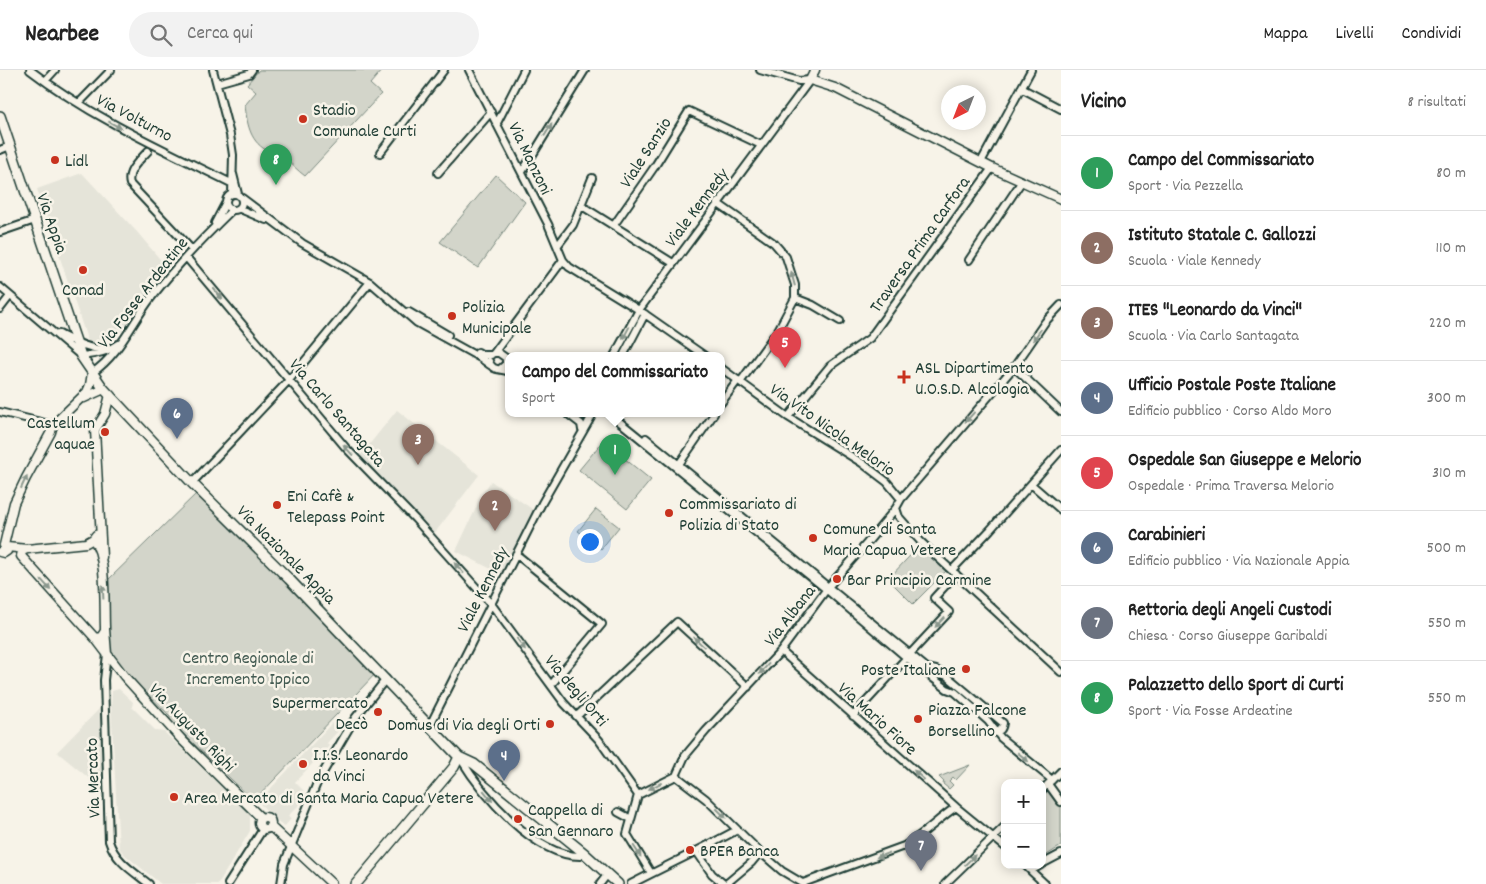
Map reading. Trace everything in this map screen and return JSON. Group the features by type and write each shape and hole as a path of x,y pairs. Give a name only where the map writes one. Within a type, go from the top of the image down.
{"main road":[{"name":"Via Appia","path":"0,116 81,356 92,373"},
{"name":"Via Nazionale Appia","path":"92,373 107,392 192,483 289,579 459,757"},
{"path":"356,884 454,767 459,757 474,764 584,853 618,884"}],"street":[{"name":"Via Volturno","path":"30,70 101,118 149,144 231,183"},
{"path":"45,81 55,70"},
{"path":"79,103 110,70"},
{"path":"213,70 230,135 233,155 231,183 243,204 240,208"},
{"path":"217,83 248,74 252,70"},
{"path":"380,153 444,70"},
{"name":"Via Manzoni","path":"469,70 522,172 558,245 563,260"},
{"path":"497,123 524,70"},
{"path":"522,172 585,70"},
{"path":"760,70 799,81 810,80 835,88 992,168 1061,200"},
{"path":"810,80 815,70"},
{"path":"981,162 1031,70"},
{"name":"Viale Kennedy","path":"617,352 673,263 810,80"},
{"path":"1021,88 1061,109"},
{"name":"Viale Sanzio","path":"614,225 689,111 762,145"},
{"path":"438,173 491,112"},
{"path":"0,150 10,146"},
{"path":"148,151 129,173 130,184 192,250"},
{"name":"Traversa Prima Carfora","path":"788,417 830,366 870,338 992,168"},
{"path":"232,171 237,196 279,227 302,243 370,282 417,322 482,359 494,369 505,371"},
{"path":"558,245 573,225 592,178"},
{"path":"969,260 1022,181"},
{"path":"237,196 228,197 226,202 232,210 240,208 279,227"},
{"name":"Via Fosse Ardeatine","path":"214,226 226,202"},
{"path":"717,204 774,243 786,257 795,285 795,298 778,330 725,399"},
{"path":"582,206 673,263"},
{"name":"Via Fosse Ardeatine","path":"92,373 110,359 152,297 214,226 232,210"},
{"path":"0,232 35,220"},
{"name":"Via Carlo Santagata","path":"186,257 346,448 415,519 492,605"},
{"path":"490,365 489,360 493,354 563,260 569,267 642,312 698,352"},
{"path":"552,275 569,267"},
{"path":"192,483 290,379 370,282"},
{"path":"0,287 81,356 110,350 121,342"},
{"path":"383,294 413,314 484,355 500,353 505,357"},
{"path":"0,309 10,296"},
{"path":"795,298 813,304 840,321"},
{"name":"Via Albana","path":"676,776 685,756 780,651 828,588 896,508 900,499 1014,368 1045,322 1061,304"},
{"path":"625,352 642,312"},
{"path":"45,326 68,338 103,349 121,342"},
{"path":"506,339 506,352"},
{"path":"500,370 505,365"},
{"path":"1014,368 1061,412"},
{"name":"Via Vito Nicola Melorio","path":"725,371 788,417 862,462 887,482 900,499"},
{"path":"82,399 90,385 92,373"},
{"path":"101,527 93,539 86,543 27,549 3,547 4,531 14,503 51,432 53,424 82,399 94,392 107,392 105,414 95,430 101,527 107,654"},
{"path":"105,414 121,406"},
{"path":"0,412 53,424"},
{"path":"572,417 581,424 582,430"},
{"name":"Viale Kennedy","path":"430,726 542,503 589,417"},
{"path":"614,417 927,668 941,672 1002,723 1000,731 995,732"},
{"path":"620,417 677,466"},
{"path":"677,466 712,417"},
{"path":"853,716 949,612 934,598 954,572 1061,450"},
{"path":"1030,484 1061,510"},
{"path":"896,508 899,517 921,542 1061,672"},
{"path":"93,539 102,557"},
{"path":"0,557 21,556 22,551 27,549"},
{"path":"516,554 602,624 551,685"},
{"name":"Via Augusto Righi","path":"21,556 95,638 124,676 183,741 261,818 269,818 272,821 267,828"},
{"name":"Via degli Orti","path":"492,605 564,703 599,740 638,795"},
{"path":"577,716 677,622 748,687"},
{"path":"95,638 100,637 105,631 105,627"},
{"name":"Via Mario Fiore","path":"780,651 1001,843"},
{"name":"Via Mercato","path":"107,654 104,680 109,841 117,858 149,884"},
{"path":"910,654 937,680 975,709 995,732 1050,782 1061,802"},
{"path":"937,680 941,672"},
{"path":"282,884 284,864 317,783 355,718 386,679"},
{"path":"459,757 494,804 539,843 563,854 580,856 584,853"},
{"path":"1046,786 1061,771"},
{"path":"651,872 627,834 631,818 638,795 676,776 706,799 782,871 804,884 904,846 915,840 956,806"},
{"path":"618,812 631,818"},
{"path":"228,884 267,828 291,846 332,884"},
{"path":"631,884 651,872 697,852 737,830"},
{"path":"945,884 1001,830"},
{"path":"697,852 712,874 725,884 751,863 760,852"},
{"path":"1046,863 1061,854"},
{"path":"1035,869 1031,871 1045,884"},
{"path":"600,884 607,875"},
{"path":"639,884 643,878"}],"shaded area":[{"path":"82,173 137,232 170,271 119,334 100,343 88,342 37,189"},
{"path":"397,410 479,475 434,534 360,456"},
{"path":"491,481 535,511 503,575 456,551 483,493"},
{"name":"Area Mercato di Santa Maria Capua Vetere","path":"119,689 133,702 132,707 156,731 164,732 250,814 250,831 218,884 161,884 119,848 111,706 112,691"},
{"path":"105,703 107,783 96,784 57,752"},
{"name":"I.I.S. Leonardo da Vinci","path":"332,723 339,730 327,743 329,746 295,782 304,791 301,794 305,799 288,816 291,819 284,827 258,802"}],"green space":[{"name":"Stadio Comunale Curti","path":"259,70 382,70 370,84 381,94 305,176 284,158 270,153 260,146 252,136 245,105 256,92 247,84"},
{"path":"496,175 525,202 478,268 440,242"},
{"path":"603,441 651,480 627,509 579,470"},
{"name":"Centro Regionale di Incremento Ippico","path":"200,490 378,671 254,801 170,721 170,716 142,689 108,651 107,581"},
{"path":"596,509 619,527 601,549 578,531"},
{"path":"922,543 949,568 913,604 888,579"},
{"path":"970,765 956,780 953,777 949,781 953,785 949,789 939,777"},
{"path":"1048,789 1061,807 1061,846 1046,855 1046,824 1046,791"}],"place":[{"name":"Stadio Comunale Curti","path":"303,119"},
{"name":"Lidl","path":"55,160"},
{"name":"Palazzetto dello Sport di Curti","path":"276,185"},
{"name":"Conad","path":"83,270"},
{"name":"Polizia Municipale","path":"452,316"},
{"name":"Ospedale San Giuseppe e Melorio","path":"785,368"},
{"name":"ASL Dipartimento U.O.S.D. Alcologia","path":"904,377"},
{"name":"Castellum aquae","path":"105,432"},
{"name":"Carabinieri","path":"177,439"},
{"name":"ITES \"Leonardo da Vinci\"","path":"418,465"},
{"name":"Campo del Commissariato","path":"615,475"},
{"name":"Eni Cafè & Telepass Point","path":"277,505"},
{"name":"Commissariato di Polizia di Stato","path":"669,513"},
{"name":"Istituto Statale C. Gallozzi","path":"495,531"},
{"name":"Comune di Santa Maria Capua Vetere","path":"813,538"},
{"name":"Bar Principio Carmine","path":"837,579"},
{"name":"Poste Italiane","path":"966,669"},
{"name":"Supermercato Decò","path":"378,712"},
{"name":"Piazza Falcone Borsellino","path":"918,719"},
{"name":"Domus di Via degli Orti","path":"550,724"},
{"name":"I.I.S. Leonardo da Vinci","path":"303,764"},
{"name":"Ufficio Postale Poste Italiane","path":"504,781"},
{"name":"Area Mercato di Santa Maria Capua Vetere","path":"174,797"},
{"name":"Cappella di San Gennaro","path":"518,819"},
{"name":"BPER Banca","path":"690,850"},
{"name":"Rettoria degli Angeli Custodi","path":"921,871"}]}
